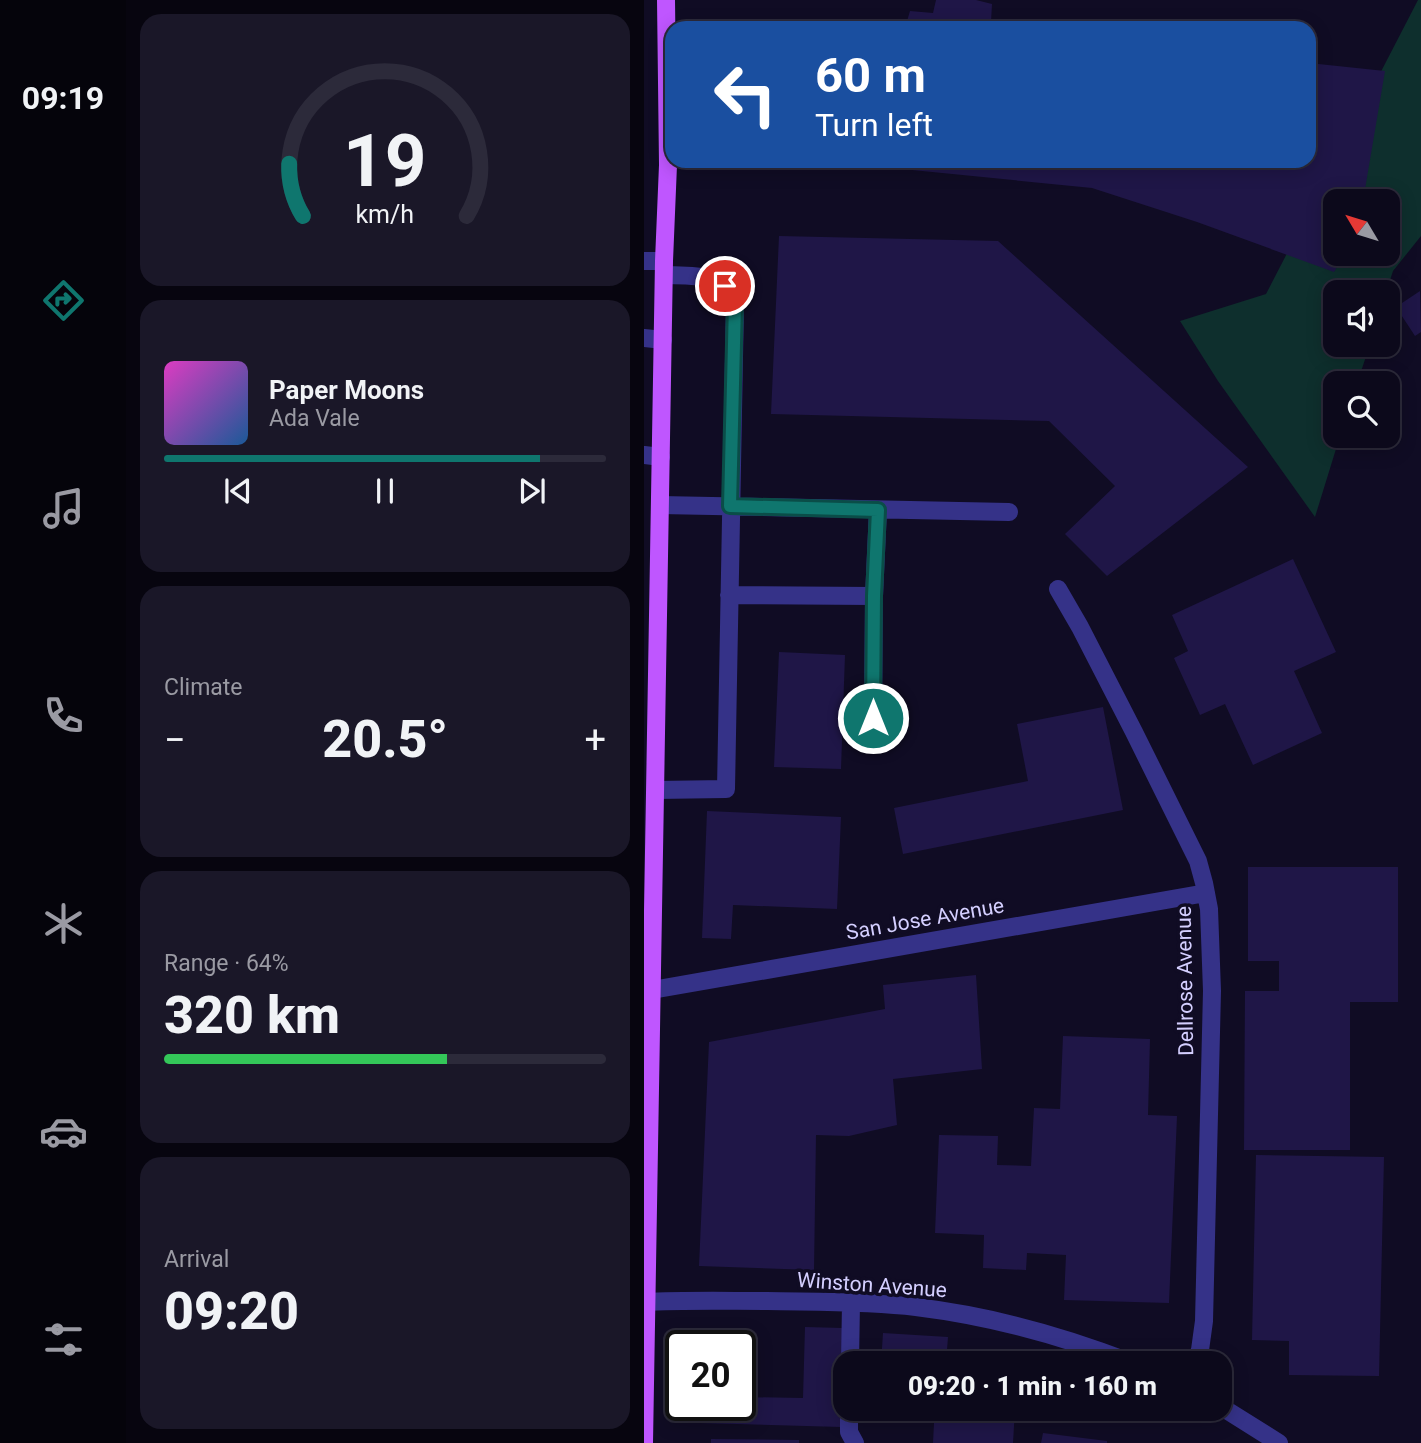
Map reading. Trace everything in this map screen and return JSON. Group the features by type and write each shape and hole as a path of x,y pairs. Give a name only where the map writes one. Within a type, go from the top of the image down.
{"main road":[{"path":"666,0 666,21"},
{"path":"644,1443 660,505 652,456 663,340 668,168"}],"street":[{"path":"644,261 715,280 732,294 735,303 726,789 656,790"},
{"path":"644,338 663,340"},
{"path":"660,505 1009,512"},
{"path":"873,718 878,510"},
{"name":"Dellrose Avenue","path":"1058,589 1080,627 1198,861 1209,909 1212,991 1204,1321 1200,1351"},
{"path":"729,595 874,596"},
{"name":"San Jose Avenue","path":"652,990 1206,893"},
{"name":"Winston Avenue","path":"646,1302 851,1303 913,1307 1022,1327 1100,1351"},
{"path":"850,1351 851,1303"},
{"path":"1232,1414 1279,1443"},
{"path":"849,1421 849,1432 855,1443"}],"green space":[{"path":"1418,0 1421,0 1421,236 1400,262 1400,189 1323,189 1323,266 1397,266 1390,280 1323,280 1323,357 1366,357 1361,371 1323,371 1323,448 1336,448 1315,517 1218,381 1180,321 1266,294"}],"building":[{"path":"936,0 976,0 992,4 991,21 907,21 910,11 933,13"},
{"path":"1316,64 1385,71 1365,189 1323,189 1323,266 1338,266 1334,272 1197,222 1092,188 902,169 1316,168"},
{"path":"779,236 998,241 1248,467 1107,576 1065,534 1115,486 1049,421 771,414"},
{"path":"1420,291 1421,332 1415,336 1400,313 1400,304"},
{"path":"1293,559 1336,652 1294,671 1322,733 1253,765 1225,704 1200,715 1174,658 1188,651 1172,615"},
{"path":"779,652 845,655 841,769 774,767"},
{"path":"1103,707 1123,810 903,854 894,808 1028,781 1017,724"},
{"path":"707,811 841,817 837,909 733,905 731,939 702,938"},
{"path":"1248,867 1398,867 1398,1002 1350,1002 1350,1150 1244,1150 1245,991 1279,991 1279,961 1248,961"},
{"path":"976,975 982,1069 893,1079 897,1125 849,1136 816,1135 814,1270 699,1266 709,1042 885,1009 883,985"},
{"path":"1063,1036 1150,1039 1148,1115 1177,1116 1169,1303 1064,1300 1066,1255 1027,1253 1026,1270 983,1268 984,1235 935,1233 939,1135 998,1136 997,1165 1031,1166 1034,1108 1060,1109"},
{"path":"1256,1155 1384,1157 1379,1376 1289,1375 1289,1341 1252,1340"},
{"path":"805,1327 843,1328 843,1351 833,1351 833,1421 841,1421 841,1427 699,1423 756,1421 756,1397 803,1398"},
{"path":"883,1333 948,1337 947,1351 882,1351"},
{"path":"906,1421 1014,1421 1013,1443 933,1443 934,1423"},
{"path":"1043,1433 1107,1441 1107,1443 1041,1443"},
{"path":"711,1439 799,1440 799,1443 711,1443"}],"route":[{"path":"725,286 735,303 730,506 878,510 873,718"}]}
